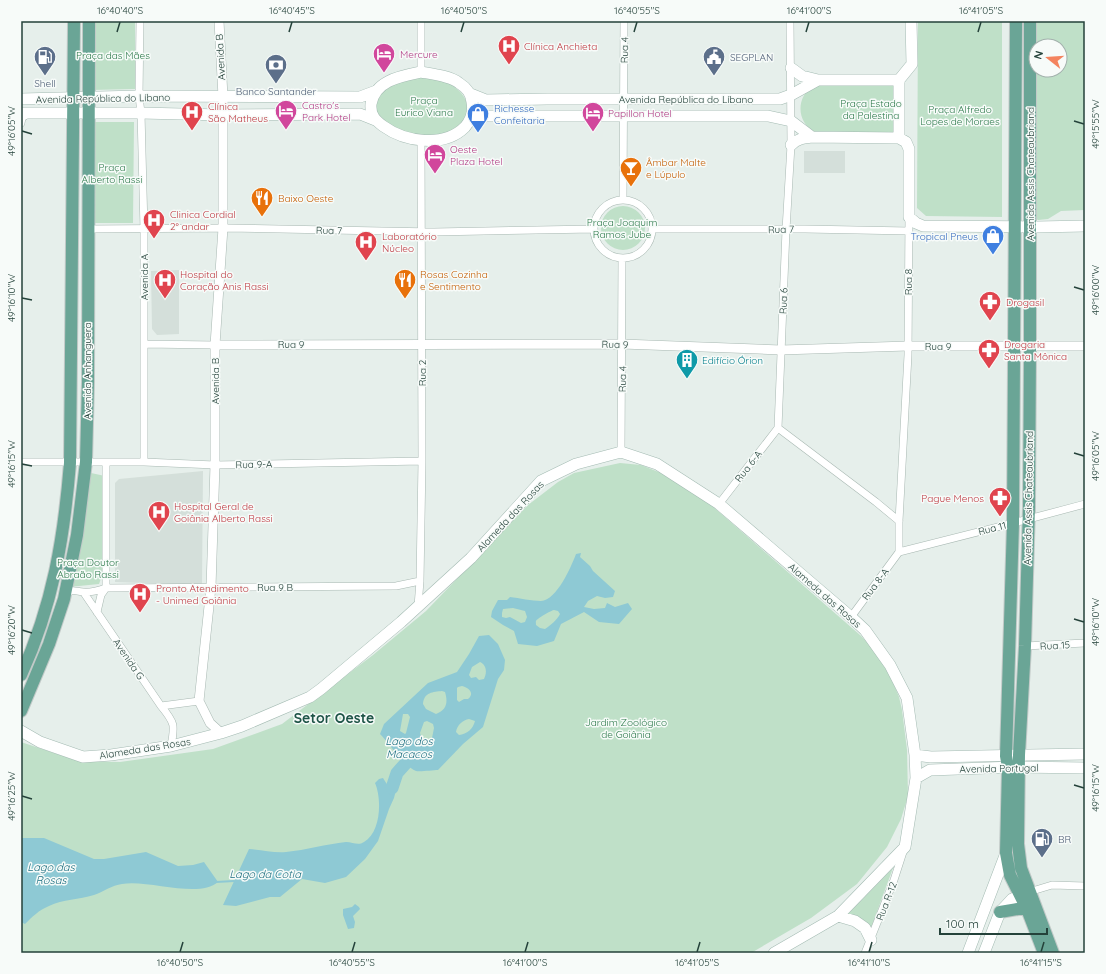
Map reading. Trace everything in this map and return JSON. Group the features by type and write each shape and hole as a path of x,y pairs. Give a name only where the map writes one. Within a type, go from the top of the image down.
{"main road":[{"name":"Avenida Anhanguera","path":"21,675 40,627 50,595 66,515 70,462 74,21"},
{"name":"Avenida Anhanguera","path":"21,711 47,650 68,590 77,535 86,462 88,382 89,21"},
{"path":"791,145 795,141 812,136 899,138 899,80 912,64 911,21"},
{"name":"Avenida Assis Chateaubriand","path":"968,953 1006,853 1011,764 1016,21"},
{"name":"Avenida Assis Chateaubriand","path":"1025,894 1018,844 1011,764 1019,755 1025,646 1029,519 1030,21"},
{"path":"791,68 802,76 818,80"},
{"path":"422,72 459,82 471,94 473,107 471,119 460,132 453,136 444,139 421,140 403,136 387,129 374,120 371,111 372,102 376,91 392,80 422,72"},
{"name":"Avenida República do Líbano","path":"471,94 486,100 780,99 791,95 818,80 899,80"},
{"name":"Avenida República do Líbano","path":"21,99 140,96 360,97 376,91"},
{"path":"547,99 547,116"},
{"name":"Avenida República do Líbano","path":"25,113 222,115 360,114 374,120"},
{"name":"Avenida República do Líbano","path":"471,119 486,116 768,116 791,122 812,136"},
{"name":"Rua 8","path":"899,138 906,142 910,149 909,217"},
{"path":"909,217 916,223 923,226 1085,226"},
{"name":"Alameda das Rosas","path":"21,731 40,742 83,757 111,755 171,746 221,733 242,726 310,697 401,622 471,558 541,481 576,464 621,452 657,464 719,504 865,630 890,665 907,698 915,755 916,778 905,847"},
{"name":"Avenida Portugal","path":"1019,755 1085,754"},
{"name":"Avenida Portugal","path":"915,755 1011,764 1085,768"},
{"path":"930,770 929,766 931,757"},
{"name":"Avenida Portugal","path":"916,778 930,770 1011,764"},
{"path":"774,953 838,916 905,847"},
{"path":"1006,853 1010,875 1025,894 1053,953"},
{"path":"1025,894 1027,909 1044,953"},
{"path":"984,953 1000,912 1012,899 1025,894"},
{"path":"1000,912 1027,909"},
{"path":"838,916 855,921 865,928 871,940"}],"street":[{"name":"Avenida A","path":"140,21 140,96 144,229 144,462"},
{"name":"Avenida B","path":"199,701 212,587 215,465 214,344 223,228 222,97 218,21"},
{"path":"422,21 422,72"},
{"name":"Rua 4","path":"623,199 624,21"},
{"name":"Rua 6","path":"778,428 791,145 790,21"},
{"path":"21,123 25,113"},
{"name":"Rua 2","path":"418,606 420,581 422,461 421,140"},
{"path":"623,199 636,202 647,211 651,220 652,229 651,238 646,247 640,253 631,257 622,258 614,256 603,249 596,238 594,229 595,220 599,212 610,203 623,199"},
{"name":"Rua 8","path":"900,552 899,522 908,346 909,217"},
{"name":"Rua 7","path":"88,229 223,228 422,232 594,229"},
{"name":"Rua 7","path":"652,229 909,231"},
{"name":"Rua 4","path":"621,452 622,258"},
{"name":"Rua 9","path":"144,344 622,344 781,350 908,346 1085,346"},
{"path":"778,428 876,502 899,522"},
{"name":"Rua 6-A","path":"719,504 778,428"},
{"name":"Rua 9-A","path":"70,462 144,462 215,465 422,461"},
{"path":"21,462 70,462"},
{"path":"97,612 101,595 106,588 106,462"},
{"name":"Rua 11","path":"900,552 1085,504"},
{"name":"Rua 8-A","path":"851,617 900,552"},
{"name":"Rua 9 B","path":"68,590 84,592 106,588 396,586 420,581"},
{"name":"Avenida G","path":"84,592 161,706 171,717 175,728 171,746"},
{"name":"Rua 15","path":"1025,646 1085,643"},
{"path":"161,706 199,701 210,723 221,733"},
{"name":"Rua R-12","path":"865,953 894,880 905,847"},
{"path":"1025,894 1052,885 1085,886"}],"shaded area":[{"path":"804,151 845,151 845,173 804,173"},
{"name":"Hospital do Coração Anis Rassi","path":"179,270 179,334 157,335 152,329 151,271"},
{"name":"Hospital Geral de Goiânia Alberto Rassi","path":"203,471 202,585 115,582 115,483 119,479"}],"green space":[{"name":"Praça das Mães","path":"91,21 135,21 135,89 91,90"},
{"name":"Praça Alfredo Lopes de Moraes","path":"918,21 1002,21 1002,217 926,216 917,208"},
{"path":"1035,21 1085,21 1085,210 1061,211 1048,219 1038,220 1034,217 1035,78 1068,78 1068,38 1035,38"},
{"name":"Praça Eurico Viana","path":"427,77 445,81 464,96 468,107 462,125 447,133 438,135 420,135 396,130 378,118 376,99 383,89 401,81"},
{"name":"Praça Estado da Palestina","path":"895,85 896,134 815,132 804,122 800,109 801,103 803,96 813,86"},
{"name":"Praça Alberto Rassi","path":"91,122 134,122 133,223 90,223"},
{"name":"Praça Joaquim Ramos Jube","path":"623,206 635,210 641,216 645,228 641,240 635,246 623,250 611,246 605,240 601,228 605,216 611,210"},
{"name":"Jardim Zoológico de Goiânia","path":"620,463 641,465 661,473 710,504 860,635 876,651 889,672 899,697 902,710 907,750 908,796 901,819 887,847 857,884 811,918 751,953 21,953 21,742 78,761 120,762 213,749 282,724 373,655 426,611 528,505 558,482 574,473"},
{"name":"Praça Doutor Abraão Rassi","path":"91,473 105,476 104,570 99,584 69,587 86,477"},
{"path":"893,868 871,928 847,915"}],"water":[{"path":"581,553 580,557 615,591 613,597 605,598 597,596 588,601 584,607 594,609 605,608 607,603 615,607 628,603 632,609 619,624 599,622 584,612 561,624 554,641 537,646 518,644 514,631 491,617 492,611 498,600 507,600 510,597 537,601 547,599 553,595 563,582 576,554","holes":["513,608 525,611 527,617 525,622 521,623 510,617 502,617 503,609","554,610 558,611 560,614 552,624 545,629 536,625 537,620"]},
{"name":"Lago dos Macacos","path":"489,635 498,644 505,660 504,670 498,679 483,727 463,744 438,770 416,771 402,760 380,734 384,724 428,683 457,672 479,636","holes":["480,662 482,663 486,669 484,679 479,680 476,677 471,678 469,675 472,667","462,686 467,688 471,693 470,697 459,702 457,700 457,688","445,692 446,699 446,705 436,714 426,709 423,704 425,697 430,693","403,714 408,714 410,717 406,733 405,734 400,731","469,719 475,721 469,731 465,734 459,735 456,732 457,729 465,720","427,721 433,724 434,728 431,743 427,746 423,744 420,733 424,722"]},
{"name":"Lago da Cotia","path":"383,778 388,786 396,790 378,841 365,859 346,877 325,883 302,879 280,897 270,897 236,906 223,905 249,849 286,852 338,843 346,842 360,844 364,842 370,837 377,823 379,798 375,783 379,779"},
{"name":"Lago das Rosas","path":"21,838 44,838 94,859 104,859 146,852 178,866 193,865 204,862 218,882 209,887 198,889 172,888 133,883 118,885 94,895 54,904 33,916 25,924 21,922"},
{"path":"355,904 360,909 353,916 355,922 354,928 348,929 343,915 343,909 352,907"}],"waterway":[{"path":"392,788 397,773 406,763"},
{"path":"216,882 234,881"}],"place":[{"name":"Clínica Anchieta","path":"509,66"},
{"name":"Mercure","path":"384,74"},
{"name":"Shell","path":"45,76"},
{"name":"SEGPLAN","path":"714,76"},
{"name":"Banco Santander","path":"276,84"},
{"name":"Castro's Park Hotel","path":"286,130"},
{"name":"Clínica São Matheus","path":"192,132"},
{"name":"Papillon Hotel","path":"593,132"},
{"name":"Richesse Confeitaria","path":"478,134"},
{"name":"Oeste Plaza Hotel","path":"435,174"},
{"name":"Âmbar Malte e Lúpulo","path":"631,188"},
{"name":"Baixo Oeste","path":"262,218"},
{"name":"Clinica Cordial 2° andar","path":"154,240"},
{"name":"Tropical Pneus","path":"993,256"},
{"name":"Laboratório Núcleo","path":"366,262"},
{"name":"Hospital do Coração Anis Rassi","path":"165,300"},
{"name":"Rosas Cozinha e Sentimento","path":"405,300"},
{"name":"Drogasil","path":"990,322"},
{"name":"Drogaria Santa Mônica","path":"989,370"},
{"name":"Edifício Órion","path":"687,380"},
{"name":"Pague Menos","path":"1000,518"},
{"name":"Hospital Geral de Goiânia Alberto Rassi","path":"159,532"},
{"name":"Pronto Atendimento - Unimed Goiânia","path":"140,614"},
{"name":"BR","path":"1042,858"}],"district":[{"name":"Setor Oeste","path":"334,718"}]}
